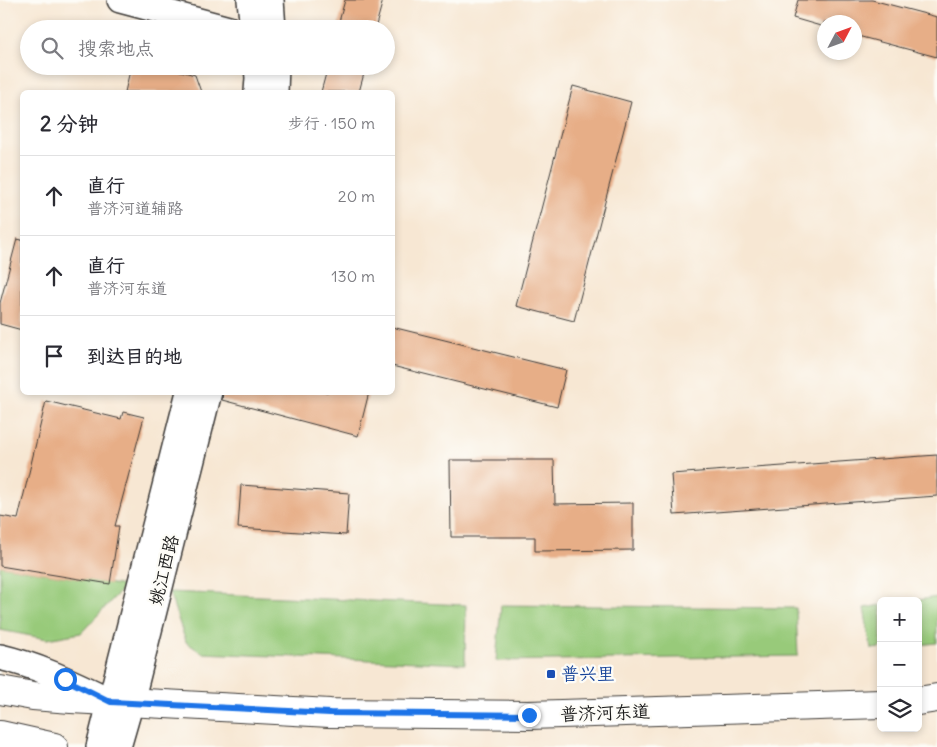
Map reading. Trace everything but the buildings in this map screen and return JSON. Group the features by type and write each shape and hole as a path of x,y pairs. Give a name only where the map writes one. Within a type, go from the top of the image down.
{"main road":[{"name":"普济河东道","path":"0,690 33,696 330,713 529,715 877,704"},
{"path":"922,700 937,698"},
{"path":"0,735 54,747"}],"street":[{"path":"120,0 195,20"},
{"path":"250,0 252,20"},
{"path":"270,0 272,20"},
{"path":"257,90 258,75"},
{"path":"275,90 276,75"},
{"name":"姚江西路","path":"118,747 121,702 188,395"},
{"name":"姚江西路","path":"121,702 208,395"},
{"path":"0,657 25,663 121,702 99,747"}],"green space":[{"path":"0,566 125,586 81,633 47,639 0,630"},
{"path":"169,592 466,605 465,664 202,653 186,642"},
{"path":"937,597 937,643 922,645 922,599"},
{"path":"501,605 796,608 798,656 496,661"},
{"path":"877,606 877,648 871,649 864,608"}],"place":[{"name":"普兴里","path":"551,674"}],"route":[{"path":"65,679 111,702 330,713 529,715"}]}
